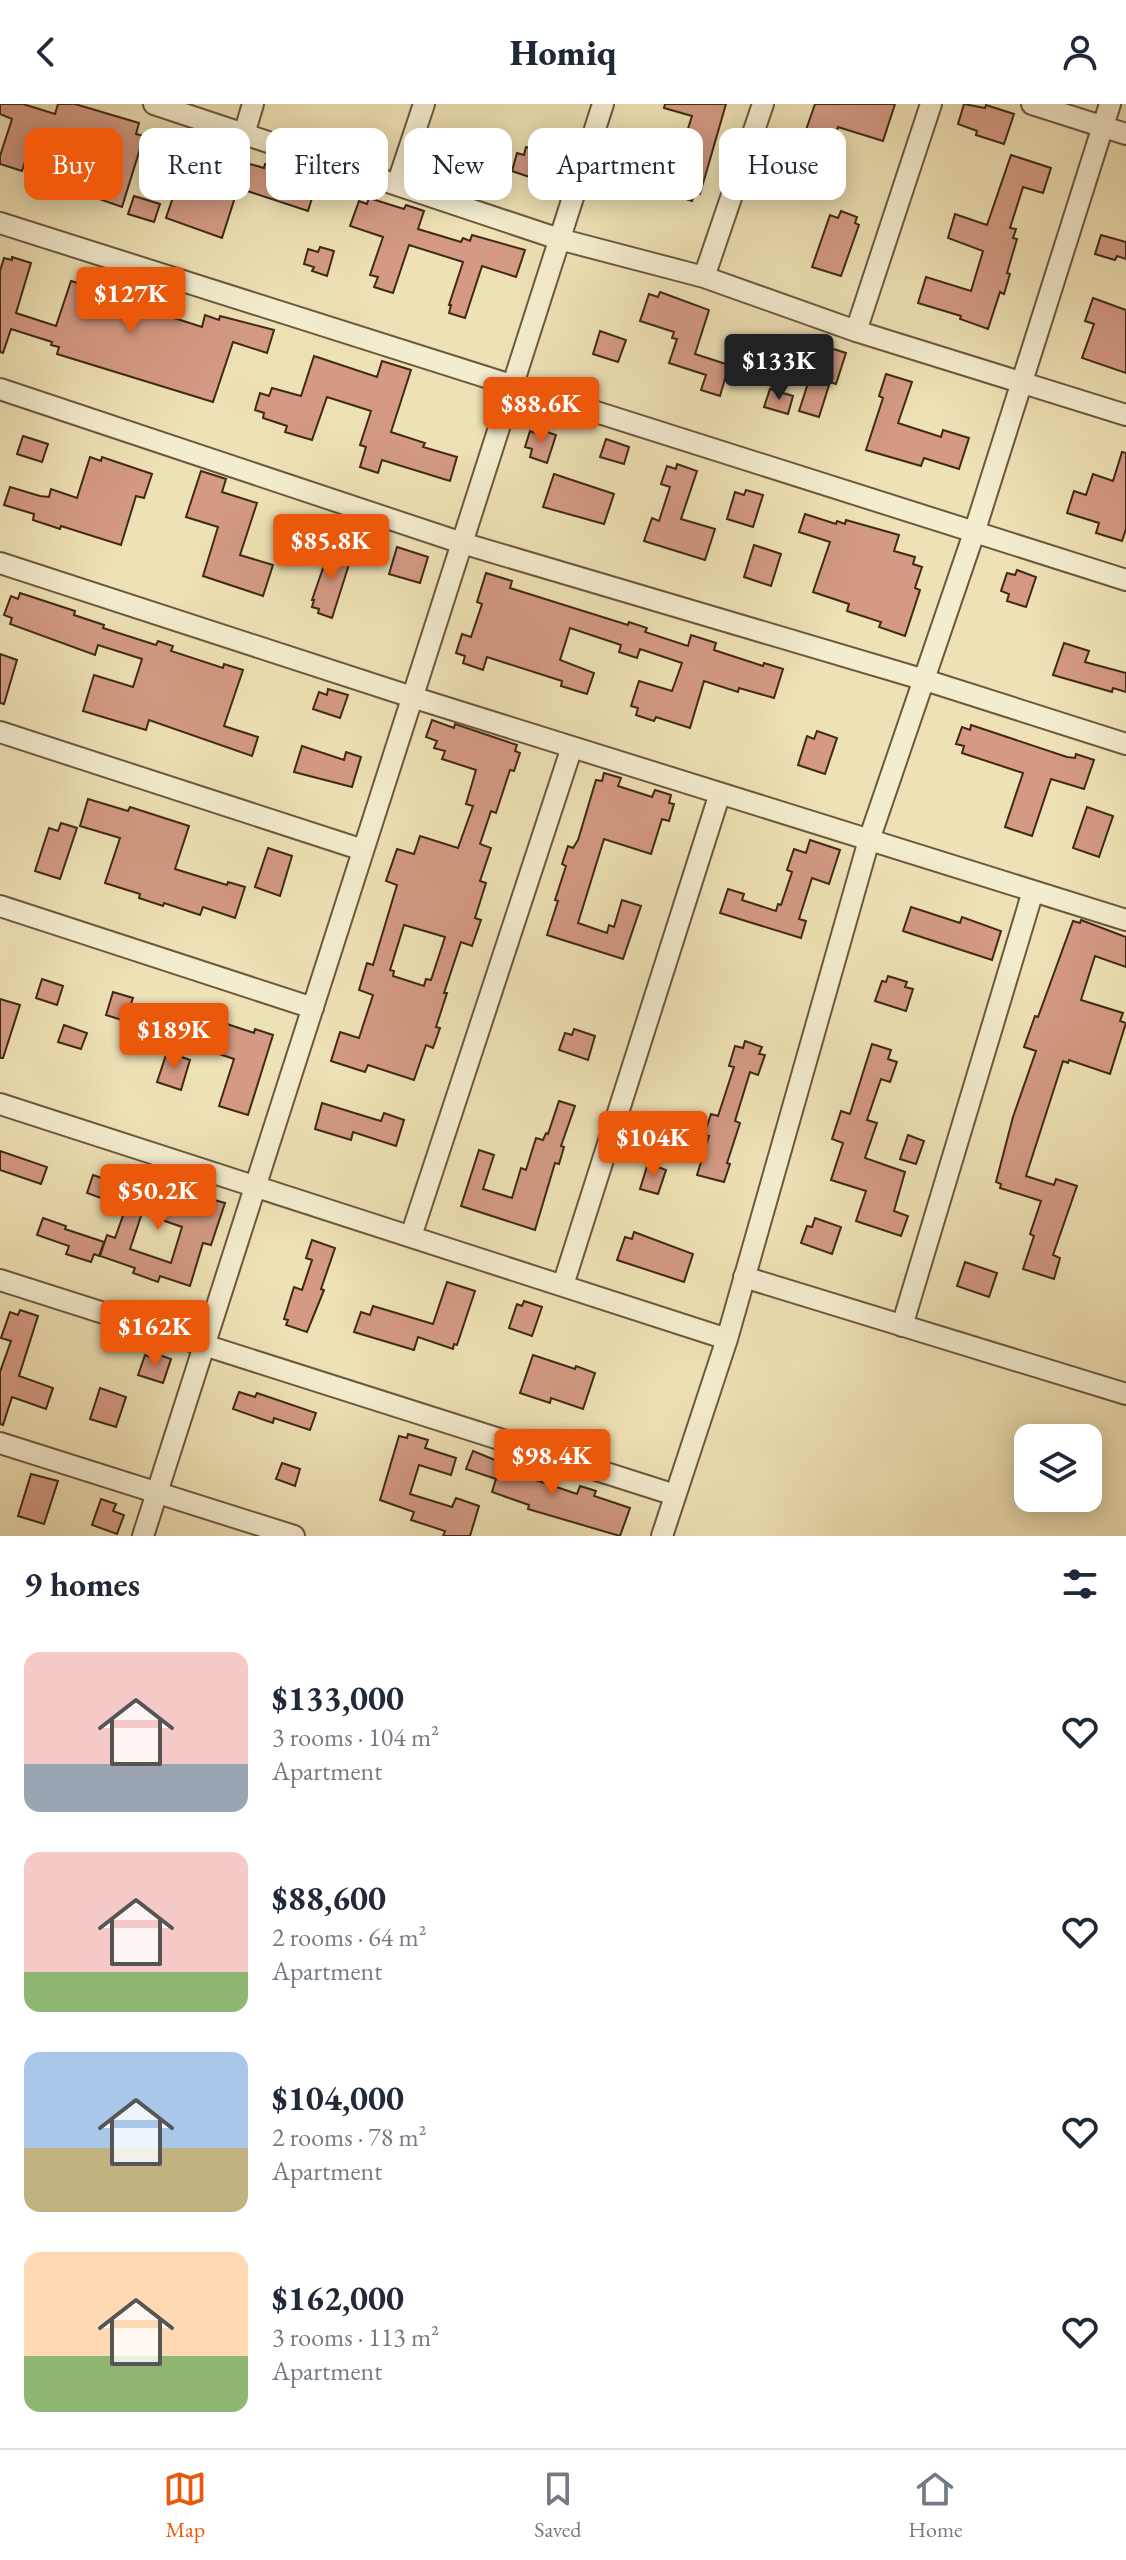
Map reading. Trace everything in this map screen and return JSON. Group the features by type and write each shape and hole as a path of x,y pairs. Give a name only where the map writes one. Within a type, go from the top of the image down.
{"street":[{"path":"154,104 226,128"},
{"path":"246,128 253,104"},
{"path":"397,185 424,104"},
{"path":"143,1536 603,104"},
{"path":"704,277 763,104"},
{"path":"856,331 931,104"},
{"path":"1032,104 1126,134"},
{"path":"662,1536 727,1339 869,840 974,533 1110,104"},
{"path":"250,136 559,239 704,277 856,331 1126,415"},
{"path":"0,223 1126,580"},
{"path":"0,389 462,543 925,680 1126,744"},
{"path":"0,563 412,697 1126,920"},
{"path":"0,732 363,850"},
{"path":"411,1236 572,747"},
{"path":"563,1285 720,793"},
{"path":"902,1326 1033,891"},
{"path":"0,906 313,1008"},
{"path":"0,1104 727,1339"},
{"path":"744,1277 1126,1394"},
{"path":"0,1280 675,1495"},
{"path":"0,1443 294,1536"}],"building":[{"path":"0,104 23,104 55,114 58,104 75,104 139,123 136,134 139,135 139,152 122,207 102,200 123,200 123,128 24,128 22,171 0,164 12,119 0,114"},
{"path":"665,104 726,104 703,184 703,128 688,128 692,116 664,108"},
{"path":"815,104 895,104 883,141 846,128 807,128"},
{"path":"964,104 985,108 986,105 1014,114 1004,144 976,135 977,131 958,124"},
{"path":"528,148 528,177 512,171 517,153 524,155"},
{"path":"1011,155 1051,168 1043,193 1023,187 1010,228 1016,229 1013,238 1017,239 1007,273 1010,274 1004,294 1000,292 988,329 960,319 961,316 918,303 926,277 971,291 983,251 948,238 955,214 987,225"},
{"path":"250,164 264,168 266,164 266,197 250,192"},
{"path":"134,196 160,204 154,222 128,214"},
{"path":"172,200 234,200 222,238 166,218"},
{"path":"274,200 311,200 308,211"},
{"path":"368,200 375,200 404,209 406,205 424,211 418,229 461,242 463,238 470,241 472,235 525,250 516,277 482,266 465,318 449,313 463,262 409,245 393,293 374,287 378,277 370,275 383,237 350,226 359,201 367,204"},
{"path":"841,211 857,217 855,223 859,225 841,276 812,267 830,215 838,218"},
{"path":"1101,235 1126,242 1126,259 1117,256 1115,260 1095,254"},
{"path":"320,247 334,251 327,276 312,271 314,267 304,264 308,249 318,252"},
{"path":"12,257 31,263 16,313 56,326 71,281 78,283 79,278 168,307 165,315 202,327 205,315 274,330 267,353 233,342 213,402 57,354 59,347 51,345 52,342 11,329 3,353 0,352 0,271 4,258 12,260"},
{"path":"660,292 709,310 695,354 729,365 720,396 701,390 706,375 669,363 677,339 672,338 674,332 640,321 649,294 658,297"},
{"path":"1093,298 1126,310 1126,373 1082,358 1094,324 1085,321"},
{"path":"600,331 626,340 618,362 593,354"},
{"path":"827,347 846,353 836,384 830,382 819,417 799,411 819,349 826,351"},
{"path":"314,356 377,377 382,361 411,370 391,432 425,443 423,447 457,457 450,481 382,460 378,473 360,467 366,447 360,445 371,411 327,397 312,440 285,432 287,426 263,418 264,413 255,410 260,393 269,396 272,388 301,396"},
{"path":"886,374 912,382 898,423 941,437 943,430 969,438 959,469 924,458 921,466 866,450 883,398 879,396"},
{"path":"770,389 793,396 788,414 764,407"},
{"path":"539,429 556,435 547,463 530,457 532,449 525,447 530,431 537,434"},
{"path":"23,436 48,444 42,462 17,454"},
{"path":"606,439 629,447 624,464 600,457"},
{"path":"1122,452 1126,453 1126,529 1122,541 1096,533 1099,523 1067,513 1074,491 1086,495 1093,474 1113,481"},
{"path":"90,457 101,461 102,457 152,474 144,498 136,496 121,545 33,520 34,514 4,505 10,487 49,497 51,489 77,498"},
{"path":"677,464 697,471 681,519 715,529 705,560 644,541 652,518 659,521 670,487 661,484 667,466 676,469"},
{"path":"201,471 226,479 222,492 257,503 240,555 273,565 263,596 203,576 218,527 186,517"},
{"path":"554,474 614,494 604,524 543,507"},
{"path":"746,490 763,495 753,527 727,519 735,492 744,495"},
{"path":"805,514 836,524 837,521 845,524 846,520 899,535 894,551 915,557 913,564 922,567 915,588 920,590 905,636 879,627 881,622 847,611 849,604 813,592 830,542 799,532"},
{"path":"754,545 781,554 771,586 744,577"},
{"path":"397,547 428,557 420,583 389,574"},
{"path":"330,548 352,555 332,618 312,607"},
{"path":"1017,570 1036,577 1026,607 1007,601 1009,594 1001,591 1007,573 1015,575"},
{"path":"486,573 512,581 510,588 628,625 629,622 647,628 645,632 688,646 691,635 716,643 714,650 763,666 764,663 783,669 774,698 739,688 738,692 704,681 690,728 656,717 654,721 636,715 638,708 631,706 639,681 672,691 682,663 640,649 637,658 619,652 621,645 570,628 560,660 594,673 587,694 561,686 562,681 487,657 483,670 463,663 465,656 456,653 462,634 471,637 482,604 477,602"},
{"path":"20,593 75,611 74,615 104,625 103,628 156,645 158,641 173,646 171,651 223,668 224,664 243,670 224,726 258,737 252,756 149,720 146,730 83,711 94,675 133,687 142,659 98,645 95,655 10,624 12,618 4,615 11,596 18,599"},
{"path":"1064,643 1089,651 1085,662 1126,673 1126,692 1113,688 1112,692 1053,675"},
{"path":"0,654 17,660 4,704 0,703"},
{"path":"328,689 348,695 340,718 313,709 319,692 327,695"},
{"path":"432,720 454,728 455,724 517,745 515,751 520,753 514,771 510,770 496,813 491,811 480,844 491,848 480,881 486,883 475,918 481,920 472,946 461,942 444,993 447,993 436,1027 440,1028 433,1048 426,1045 414,1080 368,1065 365,1072 331,1061 340,1032 359,1038 373,995 359,990 367,963 373,965 397,885 386,881 397,849 414,854 420,836 458,848 473,806 466,804 476,770 442,759 445,751 434,748 437,741 426,737","holes":["404,925 445,937 431,980 426,979 424,986 393,976 394,971 390,970"]},
{"path":"971,725 1067,757 1075,758 1076,754 1094,760 1084,789 1051,779 1032,836 1005,827 1023,773 962,753 964,746 956,744 962,727 970,730"},
{"path":"817,731 837,738 825,774 798,765 807,736 814,739"},
{"path":"302,746 344,760 346,752 361,757 352,787 294,772"},
{"path":"604,773 621,778 618,786 652,797 655,790 671,795 669,803 674,804 669,821 662,819 651,854 604,839 578,923 607,933 609,925 614,927 622,900 641,906 623,959 547,935 558,901 555,900 566,866 562,864 568,846 573,848 578,840 596,780 602,781"},
{"path":"88,799 128,811 130,807 189,826 175,869 227,885 228,882 245,887 235,918 203,907 200,915 164,903 163,906 139,898 140,894 105,883 120,838 80,826"},
{"path":"1087,807 1113,816 1099,857 1073,848"},
{"path":"61,823 77,828 60,879 35,871 49,828 58,831"},
{"path":"810,840 840,850 829,884 812,878 799,919 806,921 801,938 720,913 728,889 744,894 742,900 776,911 792,872 787,870 794,849 806,853"},
{"path":"268,848 292,856 280,896 255,887"},
{"path":"911,907 960,923 962,917 1001,931 992,960 903,931"},
{"path":"1081,920 1126,937 1126,967 1095,956 1081,1000 1123,1013 1120,1021 1126,1023 1110,1074 1069,1060 1068,1063 1063,1061 1026,1176 1054,1185 1056,1179 1077,1186 1053,1255 1060,1258 1054,1279 1023,1269 1041,1201 1000,1188 1001,1184 996,1182 1013,1117 1036,1051 1024,1047 1073,921 1080,923"},
{"path":"888,976 907,982 905,987 913,989 906,1011 875,1001 882,981 886,982"},
{"path":"42,979 63,986 57,1005 36,998"},
{"path":"113,992 133,998 125,1021 106,1015"},
{"path":"0,999 20,1005 3,1058 0,1058"},
{"path":"221,1022 254,1033 255,1029 273,1035 248,1115 219,1106 234,1059 204,1049 213,1024 220,1027"},
{"path":"64,1025 87,1033 81,1049 58,1042"},
{"path":"574,1029 595,1036 588,1060 559,1050 565,1033 572,1035"},
{"path":"745,1041 762,1047 759,1054 765,1055 758,1075 750,1072 735,1121 740,1123 724,1182 697,1175 709,1136 704,1135 711,1114 718,1116 734,1067 729,1066 735,1046 743,1048"},
{"path":"872,1044 891,1050 888,1059 897,1062 890,1082 881,1079 867,1120 877,1123 865,1158 905,1172 894,1211 908,1216 901,1236 856,1221 866,1191 831,1180 843,1143 832,1139 841,1111 850,1114"},
{"path":"167,1052 190,1060 181,1090 157,1082"},
{"path":"559,1101 575,1106 561,1146 564,1147 559,1164 555,1163 535,1230 461,1206 479,1150 494,1155 483,1189 512,1198 521,1168 526,1170 536,1138 543,1140 548,1134"},
{"path":"322,1103 381,1121 384,1113 404,1120 396,1146 353,1132 351,1140 315,1129"},
{"path":"908,1135 924,1141 916,1164 900,1159"},
{"path":"0,1151 47,1167 41,1184 0,1170"},
{"path":"648,1163 666,1170 658,1194 640,1189"},
{"path":"93,1175 195,1210 200,1196 225,1203 211,1245 203,1243 190,1286 160,1276 158,1282 133,1273 135,1268 100,1256 107,1235 115,1238 126,1207 87,1193","holes":["142,1213 182,1227 171,1263 130,1249"]},
{"path":"43,1218 104,1242 99,1256 94,1254 91,1262 66,1254 69,1246 37,1235"},
{"path":"815,1218 841,1227 832,1254 801,1243 807,1226 812,1227"},
{"path":"634,1232 693,1254 684,1282 617,1260 625,1237 632,1239"},
{"path":"312,1240 335,1248 321,1289 324,1290 307,1332 286,1325 288,1320 284,1319 294,1287 302,1290 312,1260 306,1258"},
{"path":"965,1262 997,1273 989,1297 957,1286"},
{"path":"447,1282 475,1291 453,1349 418,1337 414,1350 354,1332 361,1312 370,1315 373,1306 433,1324"},
{"path":"524,1301 542,1307 532,1336 509,1328 517,1304 522,1306"},
{"path":"20,1310 38,1316 19,1376 53,1388 46,1409 12,1397 3,1425 0,1424 0,1372 11,1341 1,1338 10,1312 18,1315"},
{"path":"154,1353 171,1359 163,1383 138,1375 145,1355 153,1358"},
{"path":"533,1355 595,1373 583,1409 551,1398 550,1403 520,1393"},
{"path":"100,1388 126,1397 116,1427 90,1419"},
{"path":"239,1392 255,1397 257,1393 316,1413 310,1430 274,1418 273,1423 233,1409"},
{"path":"408,1434 428,1440 425,1448 456,1458 451,1475 419,1465 410,1494 452,1507 456,1498 479,1506 470,1536 443,1536 445,1531 411,1520 414,1512 380,1500 399,1436 407,1438"},
{"path":"473,1451 522,1471 521,1475 577,1494 580,1486 596,1491 594,1496 630,1508 620,1536 528,1509 529,1505 492,1492 496,1479 466,1469"},
{"path":"282,1463 300,1469 295,1486 276,1479"},
{"path":"31,1474 58,1481 44,1524 18,1516"},
{"path":"101,1499 116,1504 113,1511 124,1515 117,1534 92,1525"}]}
